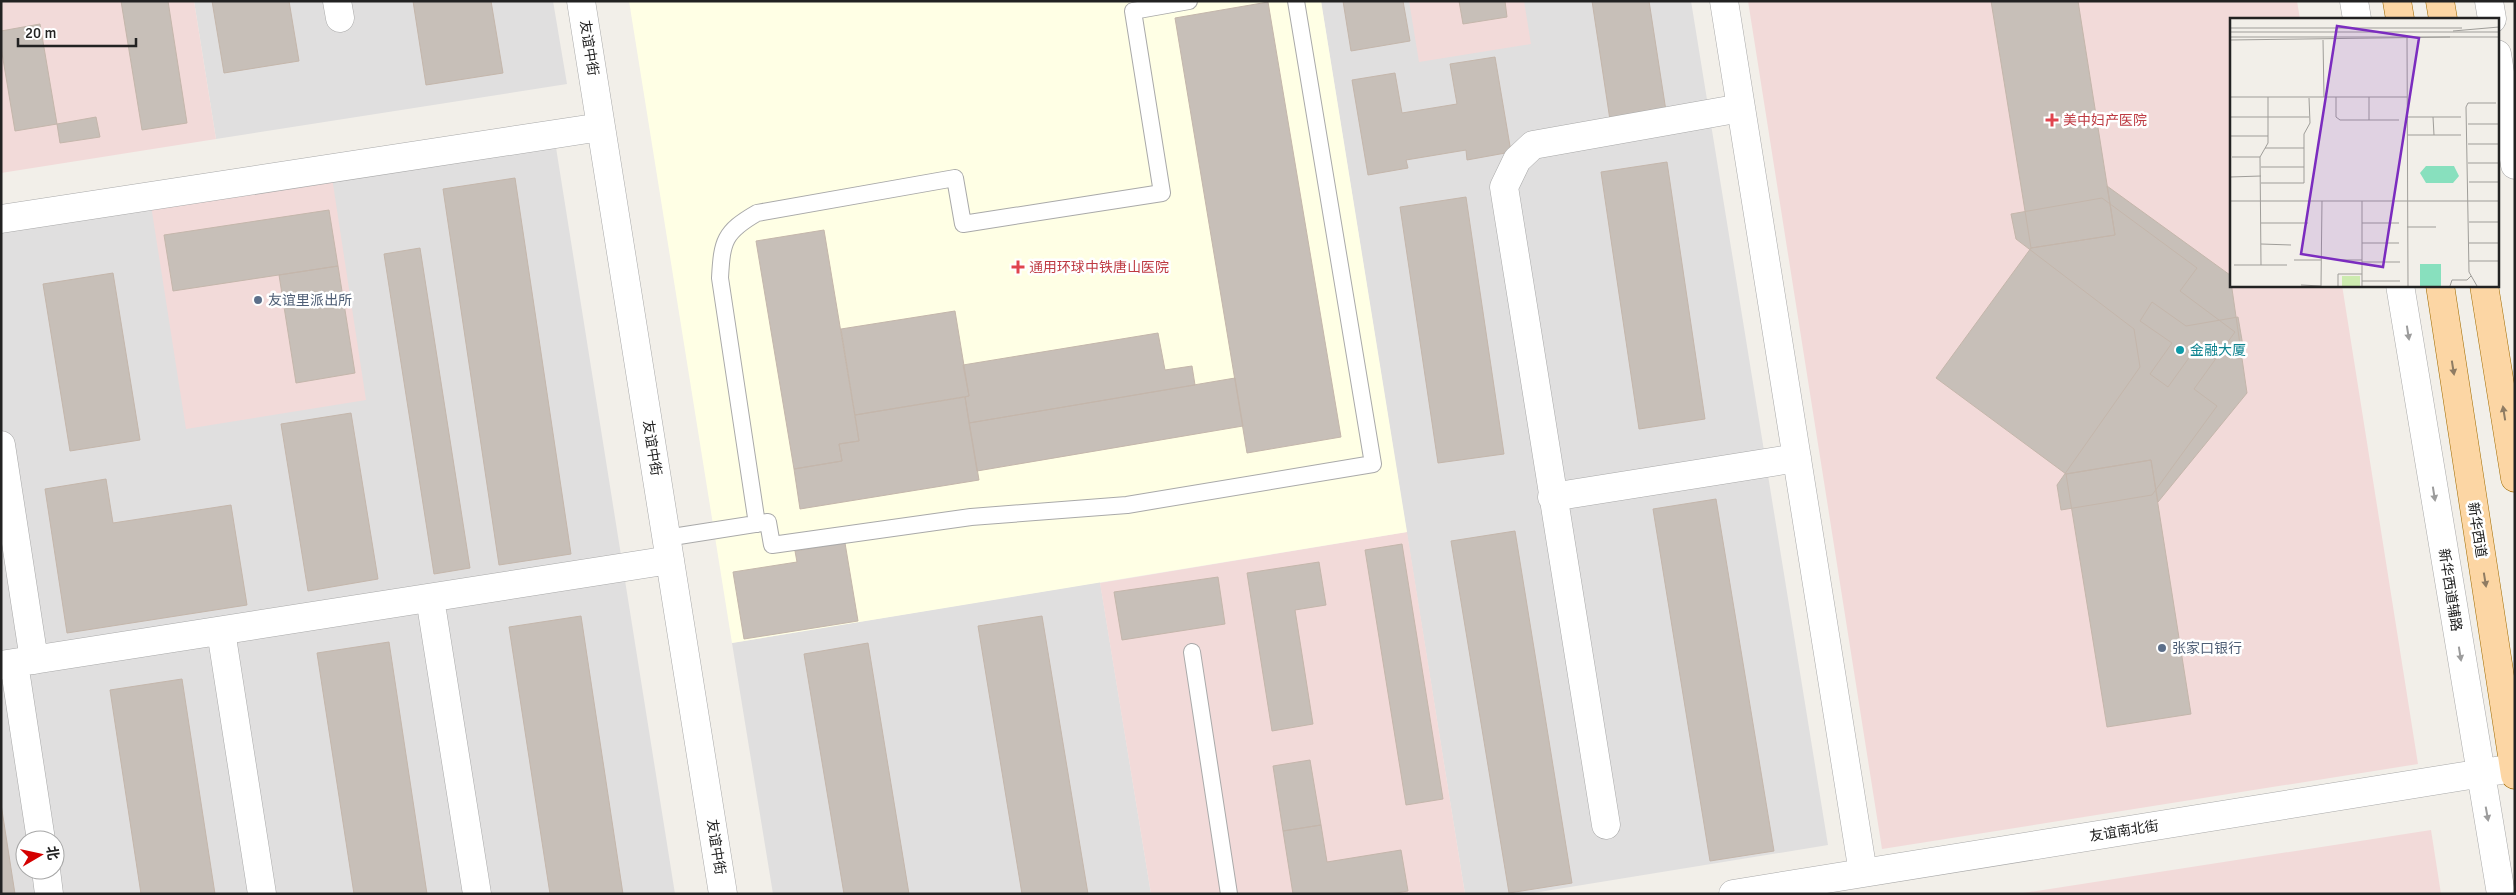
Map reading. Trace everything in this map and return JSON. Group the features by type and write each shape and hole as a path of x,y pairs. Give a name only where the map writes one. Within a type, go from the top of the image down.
{"main road":[{"path":"2397,1 2400,18"},
{"path":"2440,1 2443,18"},
{"name":"新华西道","path":"2440,286 2514,772"},
{"path":"2484,286 2515,478"}],"street":[{"name":"友谊中街","path":"581,1 723,894"},
{"path":"1724,1 1863,873"},
{"path":"2354,1 2357,18"},
{"path":"2489,1 2492,18"},
{"path":"2498,60 2515,165"},
{"path":"1606,825 1552,497 1504,187 1518,160 1533,145 1741,108"},
{"path":"1,219 601,127"},
{"name":"新华西道辅路","path":"2400,286 2501,894"},
{"path":"1,445 16,663 40,830"},
{"path":"1552,497 1797,458"},
{"path":"16,663 430,598 668,549"},
{"path":"430,598 477,894"},
{"path":"220,631 262,894"},
{"name":"友谊南北街","path":"1733,894 2480,772 2514,772"},
{"path":"47,880 49,894"}],"lane":[{"path":"757,524 720,278 721,250 735,226 757,213 955,178 963,224 1162,193 1133,11 1189,1"},
{"path":"668,549 768,522 772,546 971,517 1127,505 1373,464 1296,1"},
{"path":"1192,652 1229,894"}],"shaded area":[{"path":"1,1 194,1 216,139 1,173"},
{"path":"194,1 553,1 567,84 216,139"},
{"name":"通用环球中铁唐山医院","path":"629,1 1321,1 1407,532 732,643"},
{"path":"1321,1 1691,1 1828,845 1527,894 1465,894"},
{"path":"1409,1 1524,1 1531,44 1419,62"},
{"path":"1748,1 2297,1 2300,18 2230,18 2230,286 2342,286 2418,764 1882,849"},
{"path":"554,135 675,894 1,894 1,223"},
{"name":"友谊里派出所","path":"331,171 366,400 186,429 150,199"},
{"path":"1407,532 1465,894 1151,894 1100,583"},
{"path":"1100,582 1151,894 773,894 732,643"},
{"path":"2431,830 2441,894 2017,894"}],"building":[{"path":"121,1 168,1 187,123 142,130"},
{"path":"212,1 289,1 299,61 224,73"},
{"path":"413,1 491,1 503,73 426,85"},
{"path":"1343,1 1403,1 1410,41 1351,51"},
{"path":"1459,1 1505,1 1507,17 1463,24"},
{"path":"1592,1 1649,1 1666,111 1610,120"},
{"path":"1991,1 2078,1 2115,235 2031,248"},
{"path":"1268,2 1341,437 1247,453 1175,18"},
{"path":"40,24 57,124 15,131 1,47 1,31"},
{"path":"1495,57 1511,152 1467,160 1466,150 1406,160 1408,168 1368,175 1352,80 1395,73 1402,113 1457,104 1450,64"},
{"path":"96,117 100,137 60,143 57,124"},
{"path":"1667,162 1705,419 1639,429 1601,172"},
{"path":"515,178 571,554 499,565 443,189"},
{"path":"2107,186 2230,275 2230,286 2232,286 2247,393 2158,502 2151,460 2066,474 1936,378 2031,248 2115,235"},
{"path":"1466,197 1504,454 1438,463 1400,207"},
{"name":"金融大厦","path":"2102,198 2197,268 2180,291 2235,332 2194,389 2217,406 2152,495 2061,510 2057,485 2140,367 2134,329 2016,239 2011,214"},
{"path":"329,210 338,266 173,291 164,235"},
{"path":"824,230 859,441 839,444 842,461 794,469 756,241"},
{"path":"420,248 470,568 434,574 384,254"},
{"path":"338,266 355,373 296,383 279,275"},
{"path":"113,273 140,440 70,451 43,284"},
{"path":"2152,302 2186,326 2238,317 2243,346 2191,355 2168,387 2150,374 2172,343 2140,321"},
{"path":"955,311 969,396 855,415 841,329"},
{"path":"1158,333 1165,370 1192,366 1195,385 969,423 965,397 969,396 963,365"},
{"path":"1235,378 1243,426 977,471 969,423"},
{"path":"965,397 979,480 800,509 794,469 842,461 839,444 859,441 855,415"},
{"path":"351,413 378,579 308,591 281,424"},
{"path":"2151,460 2191,714 2107,727 2066,474"},
{"path":"106,479 113,523 231,505 247,605 67,633 45,489"},
{"path":"1716,499 1774,851 1710,861 1653,509"},
{"path":"1515,531 1572,883 1509,893 1451,541"},
{"path":"845,543 858,621 744,639 733,572 797,562 795,551"},
{"path":"1402,544 1443,799 1406,805 1365,550"},
{"path":"1319,562 1326,605 1295,610 1313,724 1272,731 1247,573"},
{"path":"1218,577 1225,624 1122,640 1114,592"},
{"path":"581,616 623,894 550,894 509,627"},
{"path":"1042,616 1088,894 1022,894 978,626"},
{"path":"389,642 427,894 354,894 317,653"},
{"path":"868,643 909,894 844,894 804,654"},
{"path":"182,679 215,894 141,894 110,690"},
{"path":"1310,760 1321,825 1283,831 1273,766"},
{"path":"1,804 15,894 1,894"},
{"path":"1321,825 1327,862 1401,850 1408,891 1390,894 1293,894 1283,831"}],"place":[{"name":"美中妇产医院","path":"2052,120"},
{"name":"通用环球中铁唐山医院","path":"1018,267"},
{"name":"友谊里派出所","path":"258,300"},
{"name":"金融大厦","path":"2180,350"},
{"name":"张家口银行","path":"2162,648"}]}
